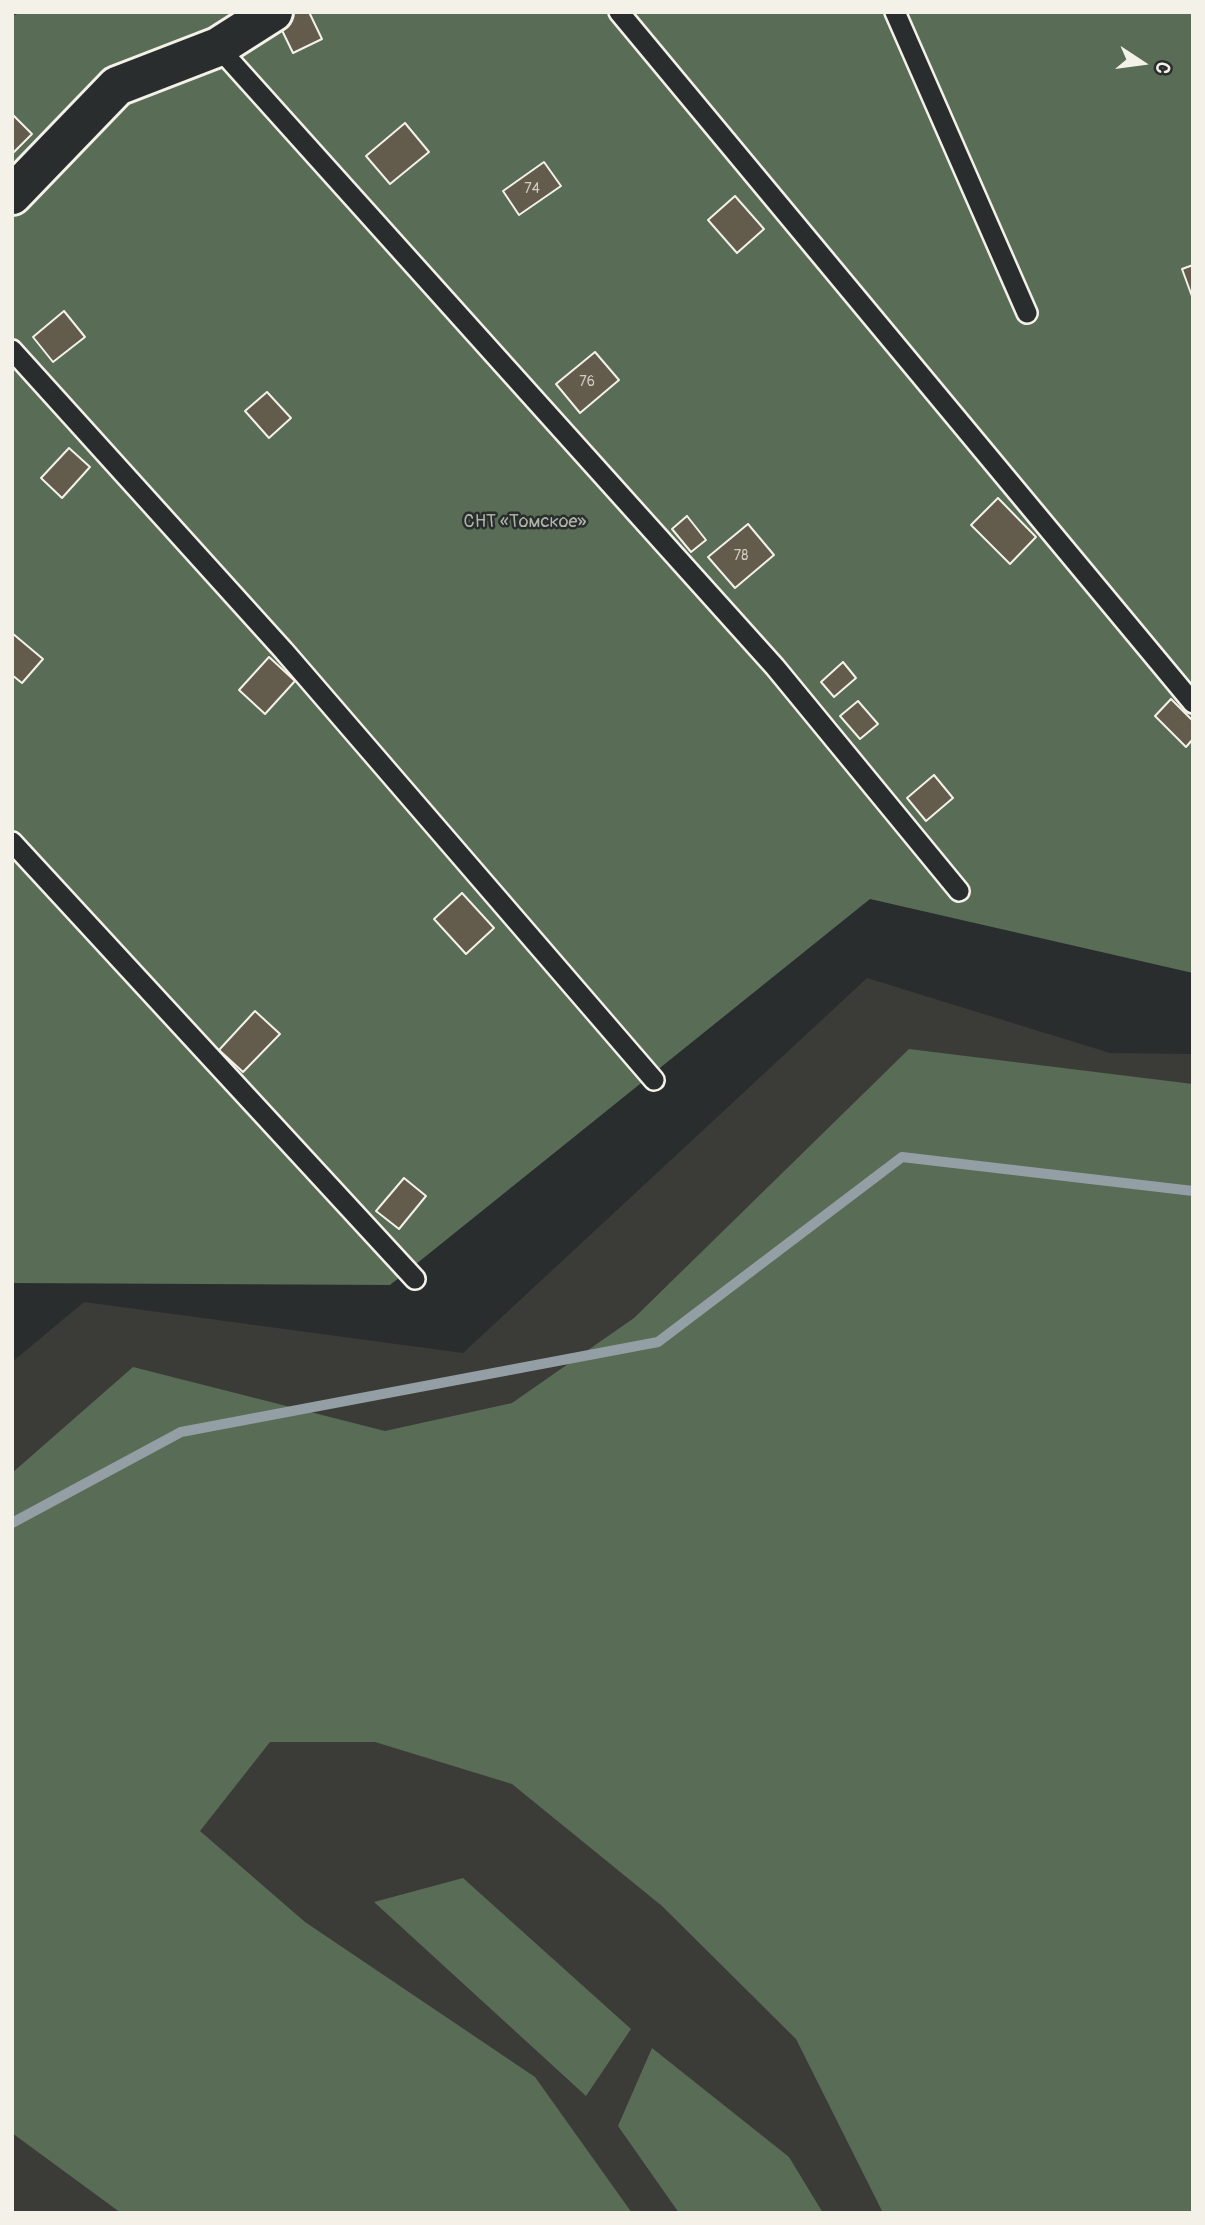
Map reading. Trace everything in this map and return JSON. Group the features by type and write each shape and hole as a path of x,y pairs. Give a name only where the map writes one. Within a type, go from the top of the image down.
{"street":[{"path":"12,195 117,86 218,47 272,12"}],"lane":[{"path":"619,12 1193,703"},
{"path":"895,12 1027,313"},
{"path":"218,47 775,667 959,891"},
{"path":"12,350 284,651 654,1080"},
{"path":"12,842 415,1279"}],"shaded area":[{"path":"867,978 1110,1053 1193,1054 1193,2213 12,2213 12,1362 84,1302 463,1353"}],"green space":[{"name":"СНТ «Томское»","path":"22,12 1193,12 1193,973 870,899 390,1285 12,1283 12,16"},
{"path":"909,1049 1193,1084 1193,2213 883,2213 796,2039 662,1906 512,1784 375,1742 270,1742 200,1831 305,1922 535,2077 632,2213 121,2213 12,2133 12,1473 133,1367 385,1431 512,1403 634,1318"},
{"path":"463,1878 631,2029 586,2096 374,1902"},
{"path":"652,2048 789,2157 823,2213 679,2213 618,2126"}],"building":[{"path":"293,12 309,12 322,39 293,53 277,20"},
{"path":"12,114 32,134 12,154"},
{"path":"405,123 429,152 390,184 366,156"},
{"path":"544,162 561,186 519,215 503,191"},
{"path":"735,196 764,229 737,253 708,220"},
{"path":"1193,265 1193,299 1182,269"},
{"path":"64,311 85,337 53,362 33,337"},
{"path":"595,352 619,380 580,413 556,384"},
{"path":"267,392 291,418 269,438 245,411"},
{"path":"69,448 90,467 62,498 41,478"},
{"path":"998,498 1036,537 1010,564 971,525"},
{"path":"687,516 706,540 691,552 672,529"},
{"path":"748,524 774,555 735,588 708,557"},
{"path":"12,633 43,659 22,683 12,675"},
{"path":"269,657 295,681 265,714 239,690"},
{"path":"843,662 856,678 834,697 821,682"},
{"path":"1171,699 1193,721 1193,739 1186,747 1155,716"},
{"path":"858,701 878,724 860,739 840,716"},
{"path":"934,775 953,798 926,821 907,798"},
{"path":"462,893 494,928 466,954 434,919"},
{"path":"255,1011 280,1034 243,1072 219,1050"},
{"path":"404,1178 426,1196 399,1229 376,1211"}],"waterway":[{"path":"12,1523 181,1432 658,1342 902,1157 1193,1191"}]}
